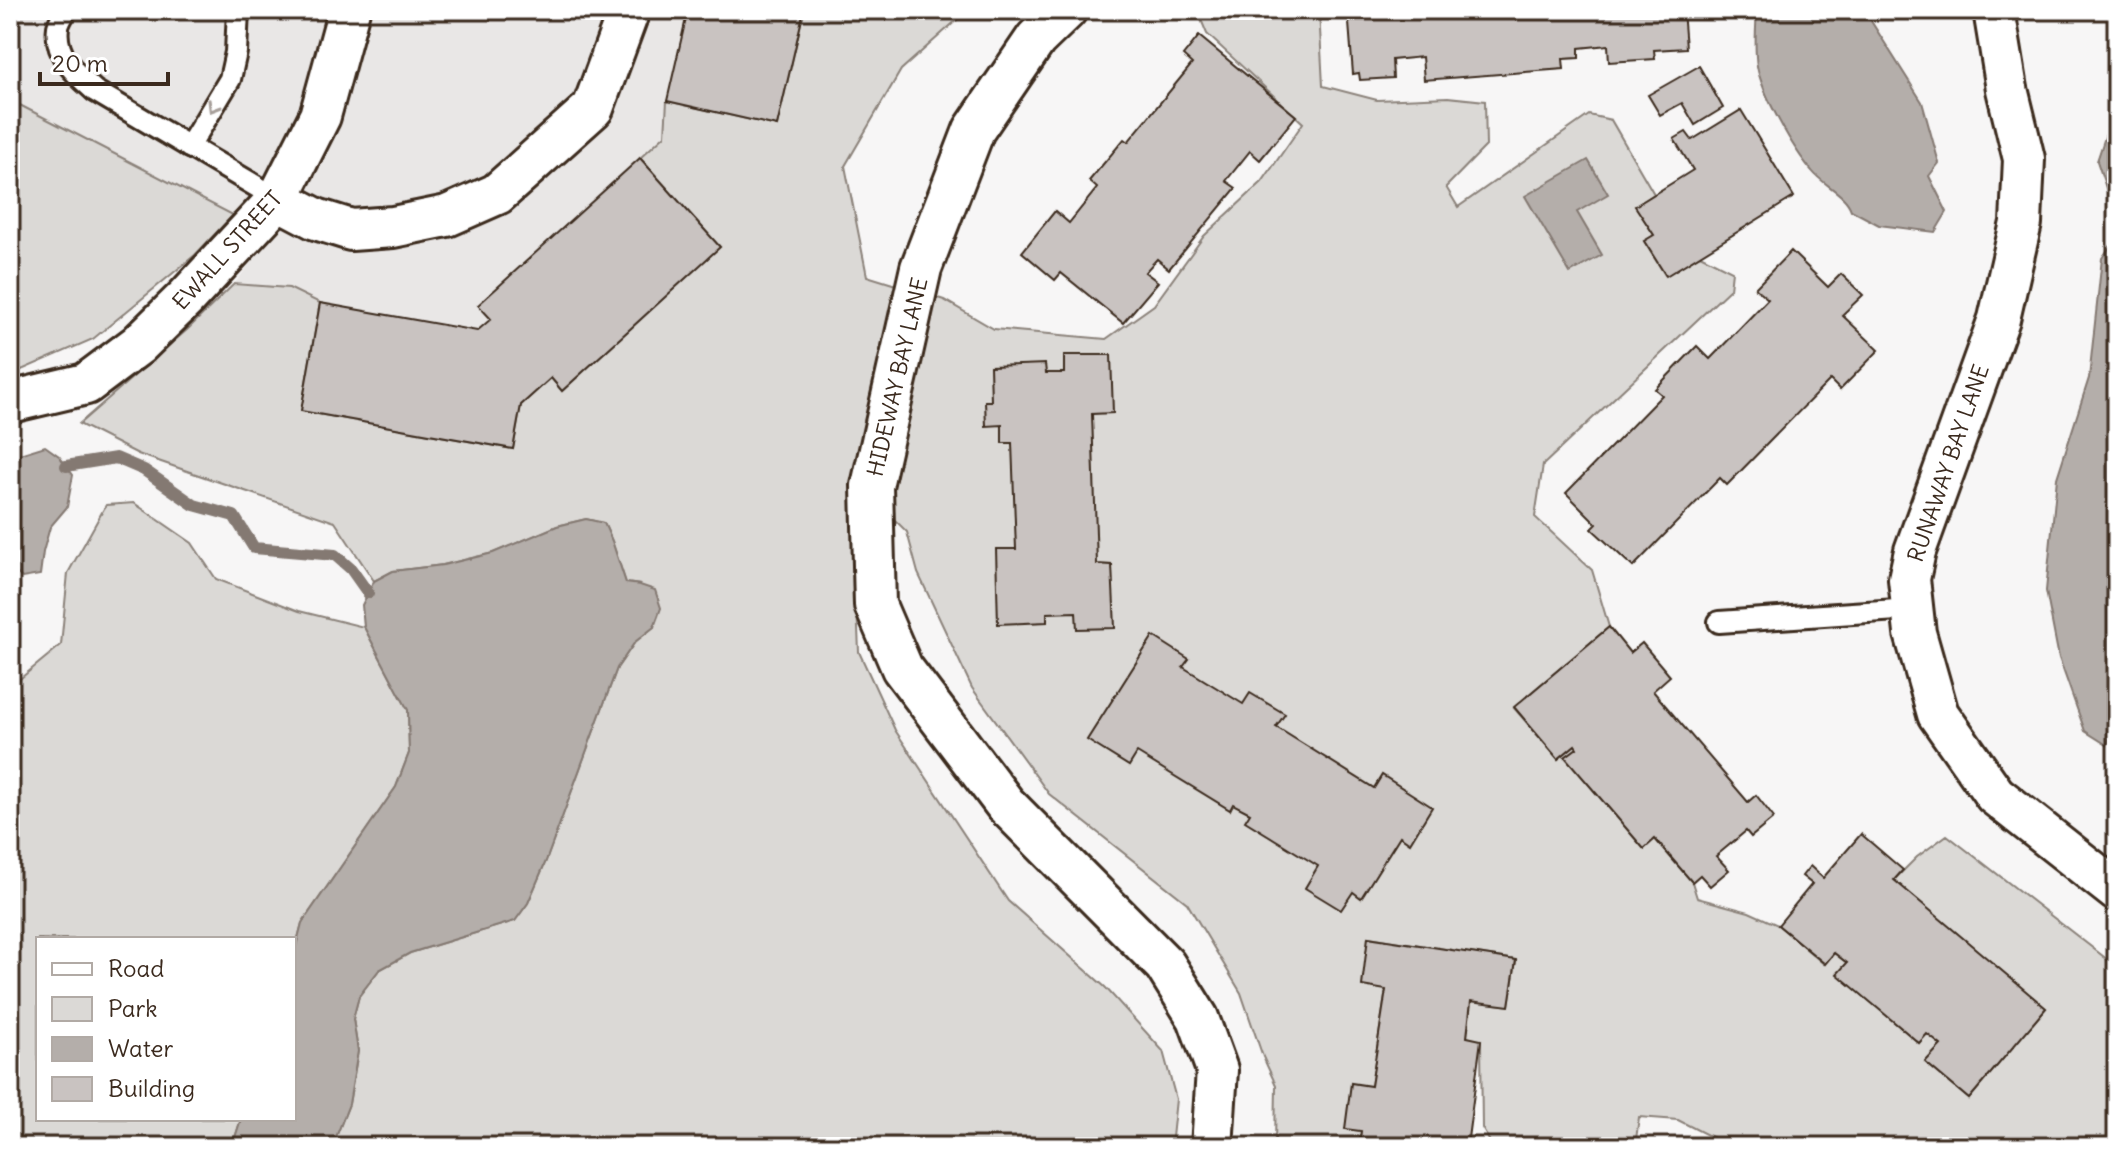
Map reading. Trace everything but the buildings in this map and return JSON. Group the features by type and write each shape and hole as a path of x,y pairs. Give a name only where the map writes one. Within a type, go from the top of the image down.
{"street":[{"name":"EWALL STREET","path":"10,402 86,384 138,345 278,199 320,116 349,10"},
{"path":"278,199 316,219 351,230 393,227 447,216 497,194 593,108 629,10"},
{"name":"HIDEWAY BAY LANE","path":"1066,10 1036,39 974,130 921,268 872,486 875,605 902,668 1005,804 1165,965 1198,1018 1217,1070 1212,1147"},
{"name":"RUNAWAY BAY LANE","path":"1994,10 2007,89 2024,159 2021,223 1999,319 1915,551 1909,579 1915,633 1938,714 1995,795 2117,891"}],"lane":[{"path":"66,10 58,26 60,53 75,73 95,91 278,199"},
{"path":"189,147 230,79 236,52 238,10"},
{"path":"1719,622 1912,609"}],"shaded area":[{"path":"10,10 804,10 777,126 665,135 640,159 720,247 513,449 301,411 289,288 234,284 273,235 10,100"}],"green space":[{"path":"804,10 968,10 901,70 845,166 867,276 944,300 994,329 1106,339 1154,305 1204,236 1262,182 1303,123 1207,34 1197,10 1319,10 1323,86 1377,100 1448,97 1485,101 1486,146 1446,187 1458,207 1589,115 1611,120 1654,194 1636,206 1654,235 1644,241 1665,275 1700,255 1732,271 1730,289 1543,465 1535,517 1592,570 1609,627 1514,708 1558,759 1575,745 1577,748 1566,758 1643,848 1655,839 1692,882 1697,898 1749,912 1778,925 1824,964 1834,953 1847,963 1838,974 1919,1043 1927,1034 1941,1045 1926,1063 1969,1099 2046,1008 1894,880 1917,857 1947,835 2117,967 2117,1147 1731,1147 1678,1120 1639,1117 1635,1147 1493,1147 1482,1128 1481,1041 1467,1037 1471,1001 1509,1006 1516,960 1369,937 1386,990 1371,1086 1346,1129 1361,1131 1359,1147 1275,1147 1276,1085 1241,993 1187,903 1049,794 972,688 918,573 907,532 883,508 856,581 859,652 895,730 1008,901 1105,987 1163,1051 1176,1099 1171,1147 332,1147 349,1104 358,1051 353,1019 359,996 379,970 410,953 515,921 528,903 617,668 635,642 654,627 640,585 626,583 604,523 586,519 557,526 493,553 443,565 393,571 374,581 335,522 138,454 79,424 188,329 234,284 289,288 320,303 301,411 513,449 521,405 551,378 562,391 720,247 640,158 665,135 667,101 777,126"},
{"path":"10,100 233,215 195,255 93,339 10,375"},
{"path":"134,503 192,543 216,579 299,611 364,627 408,710 409,753 396,787 302,923 296,946 296,937 36,937 36,1121 240,1121 232,1147 10,1147 10,687 61,645 68,573 106,505"}],"water":[{"path":"1757,10 1864,10 1922,102 1939,163 1929,176 1947,212 1935,232 1879,225 1851,210 1844,199 1812,171 1779,121 1760,78 1756,52"},
{"path":"2117,101 2117,221 2097,161"},
{"path":"1588,160 1608,194 1577,212 1602,255 1570,273 1525,196"},
{"path":"2117,237 2117,716 2107,745 2085,731 2059,658 2046,591 2057,478 2089,378 2102,258"},
{"path":"45,446 59,456 73,475 67,507 50,527 40,575 22,578 10,567 10,457"},
{"path":"586,519 604,523 626,583 655,590 661,608 654,627 635,642 617,668 528,903 515,921 410,953 379,970 359,996 353,1019 358,1051 349,1104 332,1147 232,1147 240,1121 296,1121 296,946 302,923 396,787 409,753 408,710 364,627 362,605 374,581 393,571 443,565 493,553 557,526"}],"waterway":[{"path":"66,466 116,458 144,470 194,505 234,516 254,548 335,555 351,569 368,593"}]}
